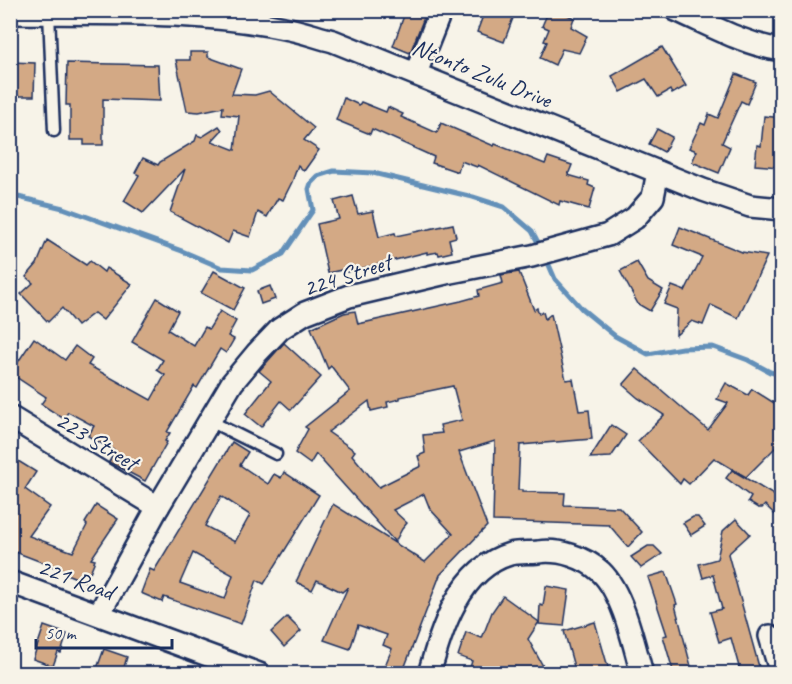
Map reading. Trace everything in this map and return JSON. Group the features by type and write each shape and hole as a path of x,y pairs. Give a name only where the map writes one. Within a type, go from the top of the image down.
{"street":[{"path":"416,74 441,10"},
{"path":"676,10 741,38 782,50"},
{"name":"Ntonto Zulu Drive","path":"10,13 168,16 235,20 285,28 333,41 703,190 750,206 782,209"},
{"name":"224 Street","path":"99,614 158,507 232,383 256,353 280,329 305,313 349,296 532,256 608,235 635,218 654,197 658,172"},
{"name":"223 Street","path":"10,417 158,507"},
{"path":"429,674 443,625 463,589 484,567 510,555 548,550 575,556 601,572 619,600 642,674"},
{"name":"221 Road","path":"10,582 259,674"},
{"path":"771,636 782,674"}],"lane":[{"path":"49,13 54,131"},
{"path":"210,421 276,454"}],"building":[{"path":"406,10 427,10 410,53 393,46"},
{"path":"485,10 516,10 504,42 477,32"},
{"path":"549,10 557,10 574,18 571,27 587,36 579,53 562,49 555,65 540,58 547,42 544,41 549,29 542,26"},
{"path":"662,47 686,86 672,94 670,90 658,97 646,79 621,92 612,76"},
{"path":"190,52 208,52 208,57 241,69 232,94 255,95 269,91 314,128 304,140 319,150 304,171 298,165 283,200 278,198 267,217 258,212 250,237 233,231 228,243 170,212 185,169 143,213 124,201 139,175 135,173 143,158 158,165 195,141 197,135 202,137 219,126 222,130 212,141 235,150 239,116 222,114 223,107 199,112 187,111 176,60 190,60"},
{"path":"11,62 35,63 34,96 10,96"},
{"path":"67,63 158,65 160,101 103,99 103,145 84,145 84,140 70,140 70,105 66,105"},
{"path":"736,74 756,82 747,104 741,101 722,143 730,147 719,173 692,162 697,151 689,148 701,123 705,125 709,114 718,118"},
{"path":"344,98 359,105 361,102 386,112 388,107 403,114 401,117 437,133 441,123 494,146 495,144 545,164 548,157 572,165 568,175 589,181 588,185 595,188 589,209 560,201 559,205 478,165 477,167 461,161 458,172 432,163 434,157 372,129 370,134 336,120"},
{"path":"764,116 782,118 779,167 755,165 757,145 761,146"},
{"path":"657,129 672,137 664,152 649,144"},
{"path":"353,196 358,214 373,211 379,237 395,233 396,236 453,224 456,237 449,239 452,252 439,255 438,252 427,254 427,252 347,272 346,269 328,273 317,224 339,219 334,201"},
{"path":"680,227 742,252 767,256 738,318 711,305 703,325 692,321 676,335 677,309 664,304 672,286 685,291 702,257 673,245"},
{"path":"47,240 86,265 90,261 104,272 106,268 132,284 103,320 94,313 77,326 62,308 48,322 21,294 33,283 26,277 37,264"},
{"path":"637,262 648,281 663,290 650,311 638,304 620,271"},
{"path":"214,271 245,288 233,310 201,293"},
{"path":"519,272 534,310 537,308 539,314 543,312 545,319 551,314 566,380 573,379 579,411 589,410 592,439 520,445 518,490 565,493 564,505 619,507 642,532 628,547 609,525 493,521 495,441 459,452 487,526 440,575 402,674 392,674 383,670 392,649 383,645 387,635 358,625 350,649 324,640 348,587 342,592 317,580 312,590 296,582 333,504 425,562 453,534 430,509 424,494 393,510 407,523 395,542 316,454 310,464 295,453 308,429 305,427 350,391 331,366 328,369 311,328 344,313 355,311 358,324 479,296 478,290 503,283 501,275","holes":["453,386 462,420 440,425 442,433 423,435 425,453 418,456 421,466 379,487 352,455 355,451 328,432 369,401 371,411 388,407 387,402 400,399 400,397"]},
{"path":"270,286 275,299 261,304 257,291"},
{"path":"157,298 178,311 168,330 194,346 205,327 209,329 220,311 236,321 228,336 234,339 226,353 220,349 197,388 194,386 167,432 170,433 165,441 167,442 145,481 109,462 115,451 88,436 94,426 68,412 64,419 41,404 46,397 10,373 10,357 18,362 34,338 65,360 75,346 92,359 88,365 151,400 165,375 157,370 163,360 132,342"},
{"path":"284,343 321,377 291,410 281,401 261,427 245,414 271,381 259,371"},
{"path":"637,369 708,430 728,403 717,399 726,383 748,395 752,389 782,408 782,441 746,477 714,458 689,484 683,479 680,484 638,441 664,415 623,385"},
{"path":"611,425 626,435 611,457 590,458"},
{"path":"232,442 248,452 240,465 268,484 274,474 281,478 284,472 319,495 264,584 257,580 241,624 164,597 162,602 141,593 150,569 154,571","holes":["221,496 250,515 235,542 205,526","193,553 233,575 225,599 180,583"]},
{"path":"10,456 36,472 25,489 50,507 29,536 73,552 87,525 85,523 96,505 118,519 91,559 95,560 86,582 64,573 65,571 10,550"},
{"path":"732,470 782,500 782,521 765,505 758,508 748,502 751,497 726,478"},
{"path":"693,517 698,517 705,526 691,535 683,523"},
{"path":"736,519 750,534 728,554 761,674 741,674 731,638 719,642 710,612 722,609 713,575 703,578 699,564 717,559 723,531"},
{"path":"648,546 654,546 662,554 641,568 631,557"},
{"path":"666,572 677,604 675,605 693,674 674,674 663,636 667,635 648,577"},
{"path":"546,586 569,590 564,626 539,624 540,605 543,606"},
{"path":"503,596 539,622 528,639 544,668 533,674 468,674 472,661 458,656 466,632 482,638 492,612"},
{"path":"287,617 301,631 284,647 271,632"},
{"path":"595,622 610,674 576,674 564,631"},
{"path":"44,626 67,634 61,653 58,652 53,666 33,659"},
{"path":"104,649 127,657 122,674 95,674"}],"waterway":[{"path":"10,195 63,208 222,268 252,270 283,254 313,210 309,189 318,176 334,171 373,173 473,197 504,207 532,231 542,250"},
{"path":"546,258 555,279 582,309 615,336 648,354 682,348 713,347 782,375"}]}
